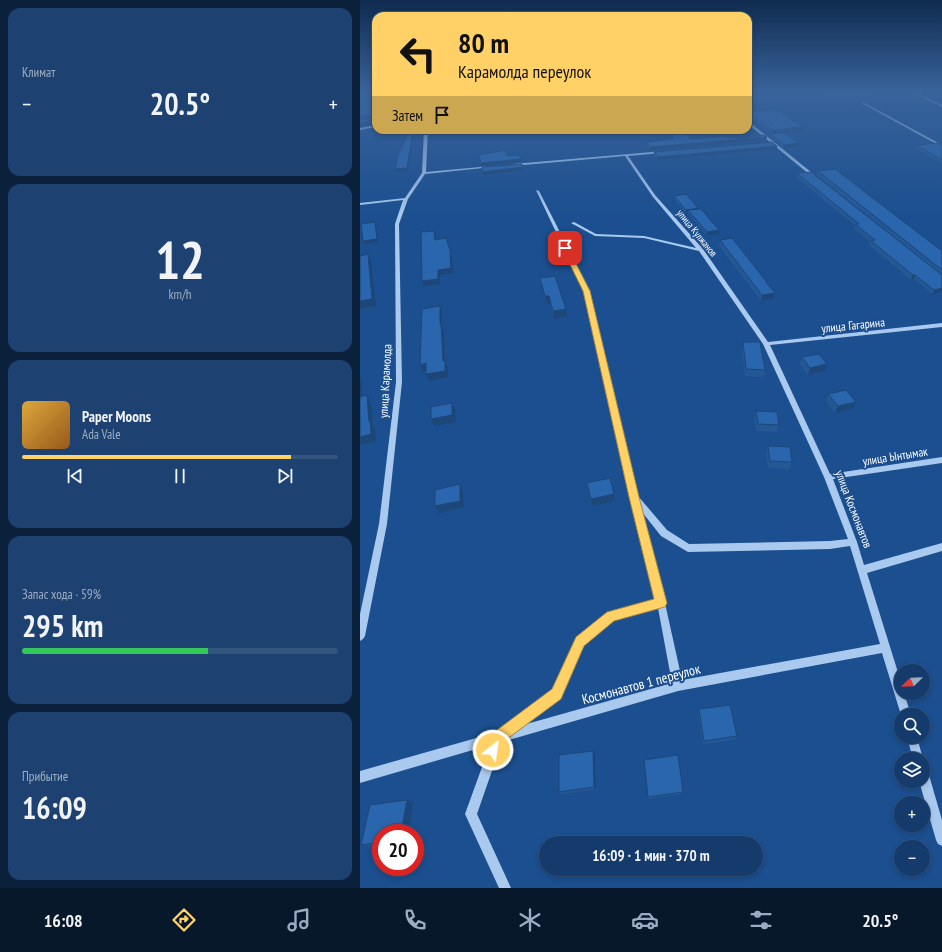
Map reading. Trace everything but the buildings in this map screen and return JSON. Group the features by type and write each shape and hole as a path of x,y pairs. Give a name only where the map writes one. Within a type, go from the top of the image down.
{"street":[{"path":"761,132 821,181"},
{"path":"916,132 942,146"},
{"path":"426,134 424,173 494,167"},
{"path":"764,142 772,142"},
{"path":"509,166 664,152"},
{"name":"улица Кулжанов","path":"626,155 654,196 701,250 750,324"},
{"name":"улица Карамолда","path":"360,636 383,524 399,382 397,224 406,199 424,173"},
{"path":"537,191 586,291 634,497 661,603 678,686"},
{"path":"360,204 406,199"},
{"path":"573,223 595,235 644,237 701,250"},
{"name":"улица Космонавтов","path":"750,324 766,344 828,477 853,542 904,708"},
{"name":"улица Гагарина","path":"766,344 942,326"},
{"name":"улица Ынтымак","path":"828,477 942,460"},
{"path":"634,497 664,533 688,548 830,545 853,542"},
{"path":"862,570 942,546"},
{"path":"505,888 471,814 498,738 557,694 580,642 611,616 661,603"},
{"name":"Космонавтов 1 переулок","path":"360,777 678,686 886,648"},
{"path":"927,788 942,840"}],"route":[{"path":"493,750 498,738 557,694 580,642 611,616 661,603 634,497 586,291 565,248"}]}
